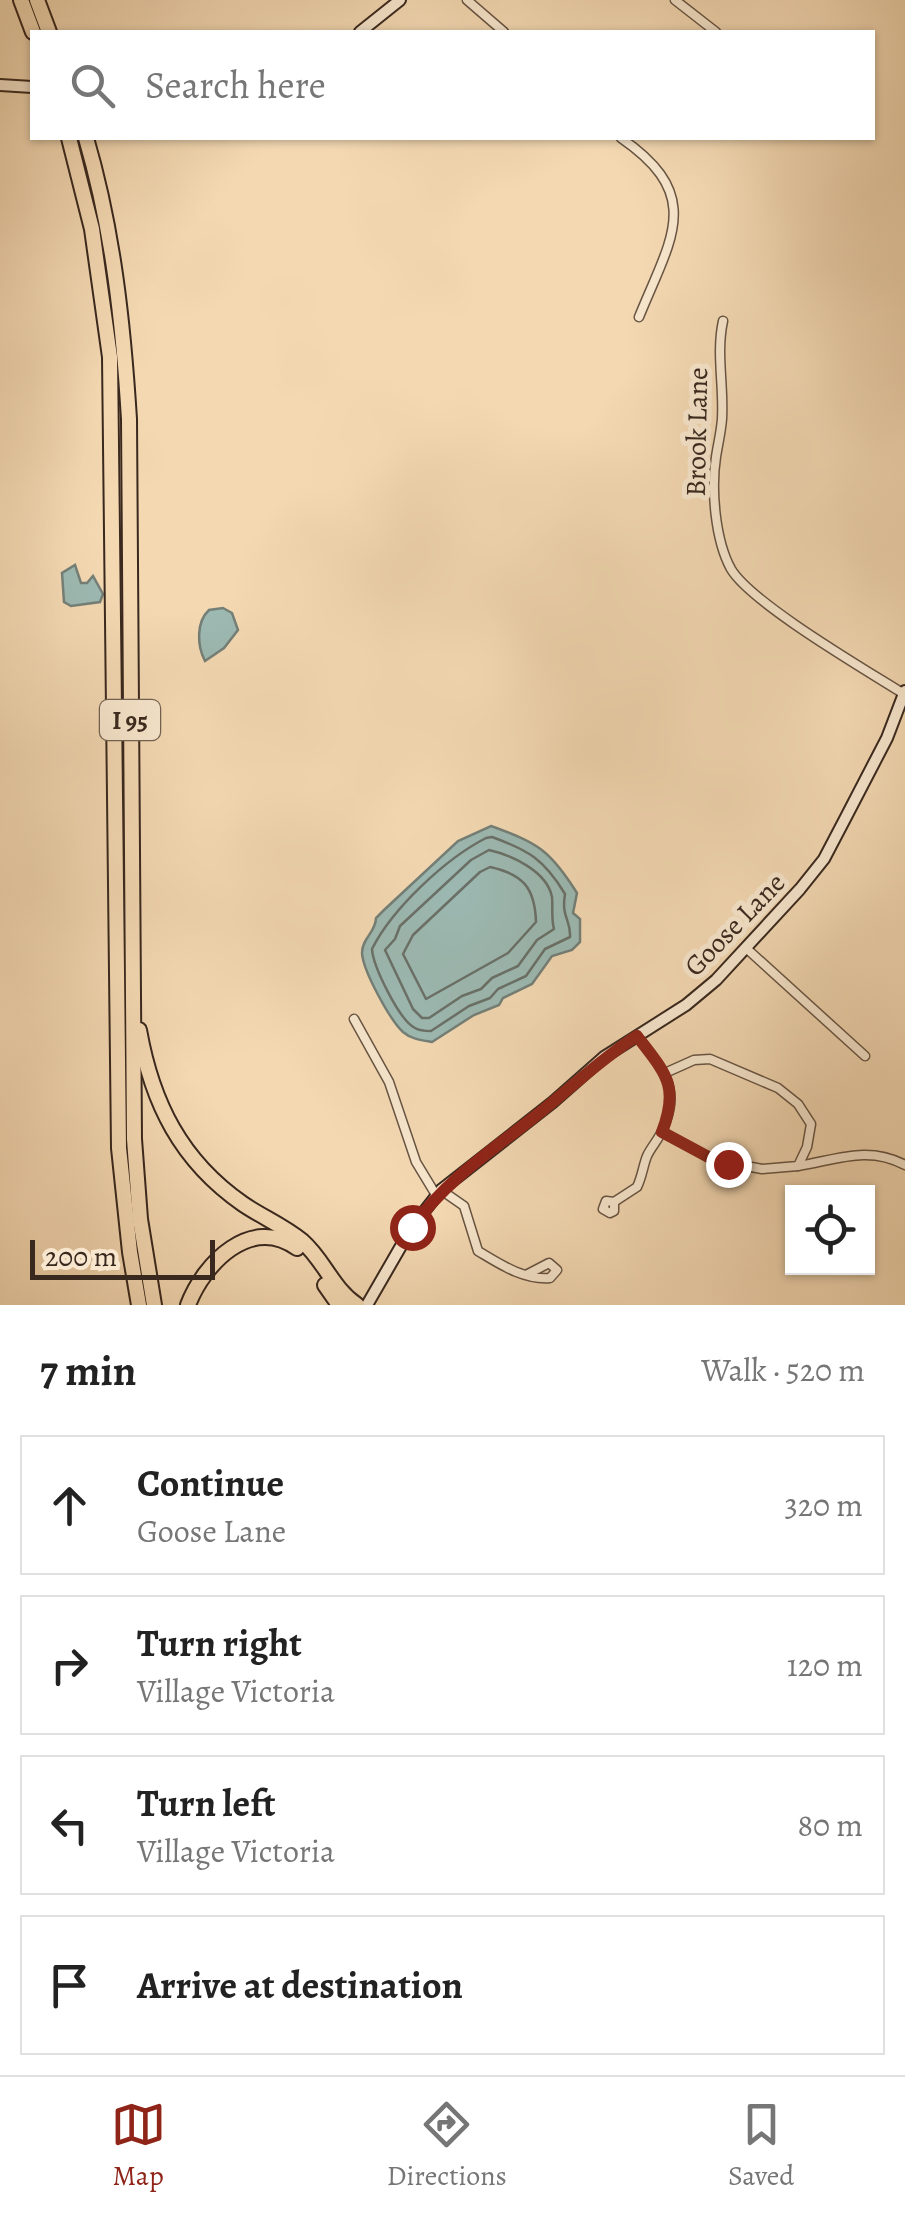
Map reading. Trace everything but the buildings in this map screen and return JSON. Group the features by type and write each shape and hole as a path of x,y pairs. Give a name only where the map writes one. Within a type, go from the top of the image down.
{"highway":[{"path":"20,0 32,30"},
{"path":"37,0 48,30"},
{"name":"I 95","path":"70,140 92,229 110,357 119,1148 138,1301"},
{"name":"I 95","path":"86,140 117,275 124,343 129,456 134,1139 140,1220 154,1305"},
{"path":"132,940 146,1068 155,1096 180,1144 220,1187 303,1242 335,1286 357,1305"},
{"path":"188,1305 207,1270 223,1253 260,1237 276,1237 294,1244 339,1305"}],"street":[{"path":"362,30 400,0"},
{"path":"467,0 502,30"},
{"path":"675,0 713,30"},
{"path":"0,85 30,87"},
{"path":"623,140 658,168 673,200 672,231 639,317"},
{"name":"Brook Lane","path":"724,320 719,340 723,398 715,459 716,501 720,534 731,569 745,585 789,618 904,692"},
{"name":"Goose Lane","path":"368,1305 412,1227 439,1192 554,1102 604,1056 701,993 800,889 824,859 887,738 904,692"},
{"path":"746,948 865,1056"},
{"path":"354,1019 389,1082 416,1162 439,1192 464,1206 478,1251 526,1275"},
{"path":"614,1202 637,1187 646,1158 671,1108 672,1092 665,1073 637,1036"},
{"path":"665,1073 694,1060 710,1059 778,1088 808,1115 812,1132 798,1166"},
{"path":"662,1132 714,1160 762,1169 858,1154 884,1156 905,1165"}],"water":[{"path":"75,565 81,583 87,583 93,576 103,594 100,602 71,606 64,602 62,573"},
{"path":"223,608 232,613 238,630 224,648 205,661 199,641 202,621 209,610"},
{"path":"491,826 532,843 559,867 577,893 573,913 580,919 580,942 572,950 552,956 532,984 503,998 499,1005 474,1015 432,1042 413,1038 398,1026 378,995 364,961 364,943 376,918 458,841"}],"route":[{"path":"412,1227 458,1174 532,1120 604,1056 637,1036 665,1073 672,1092 662,1132 728,1164"}]}
